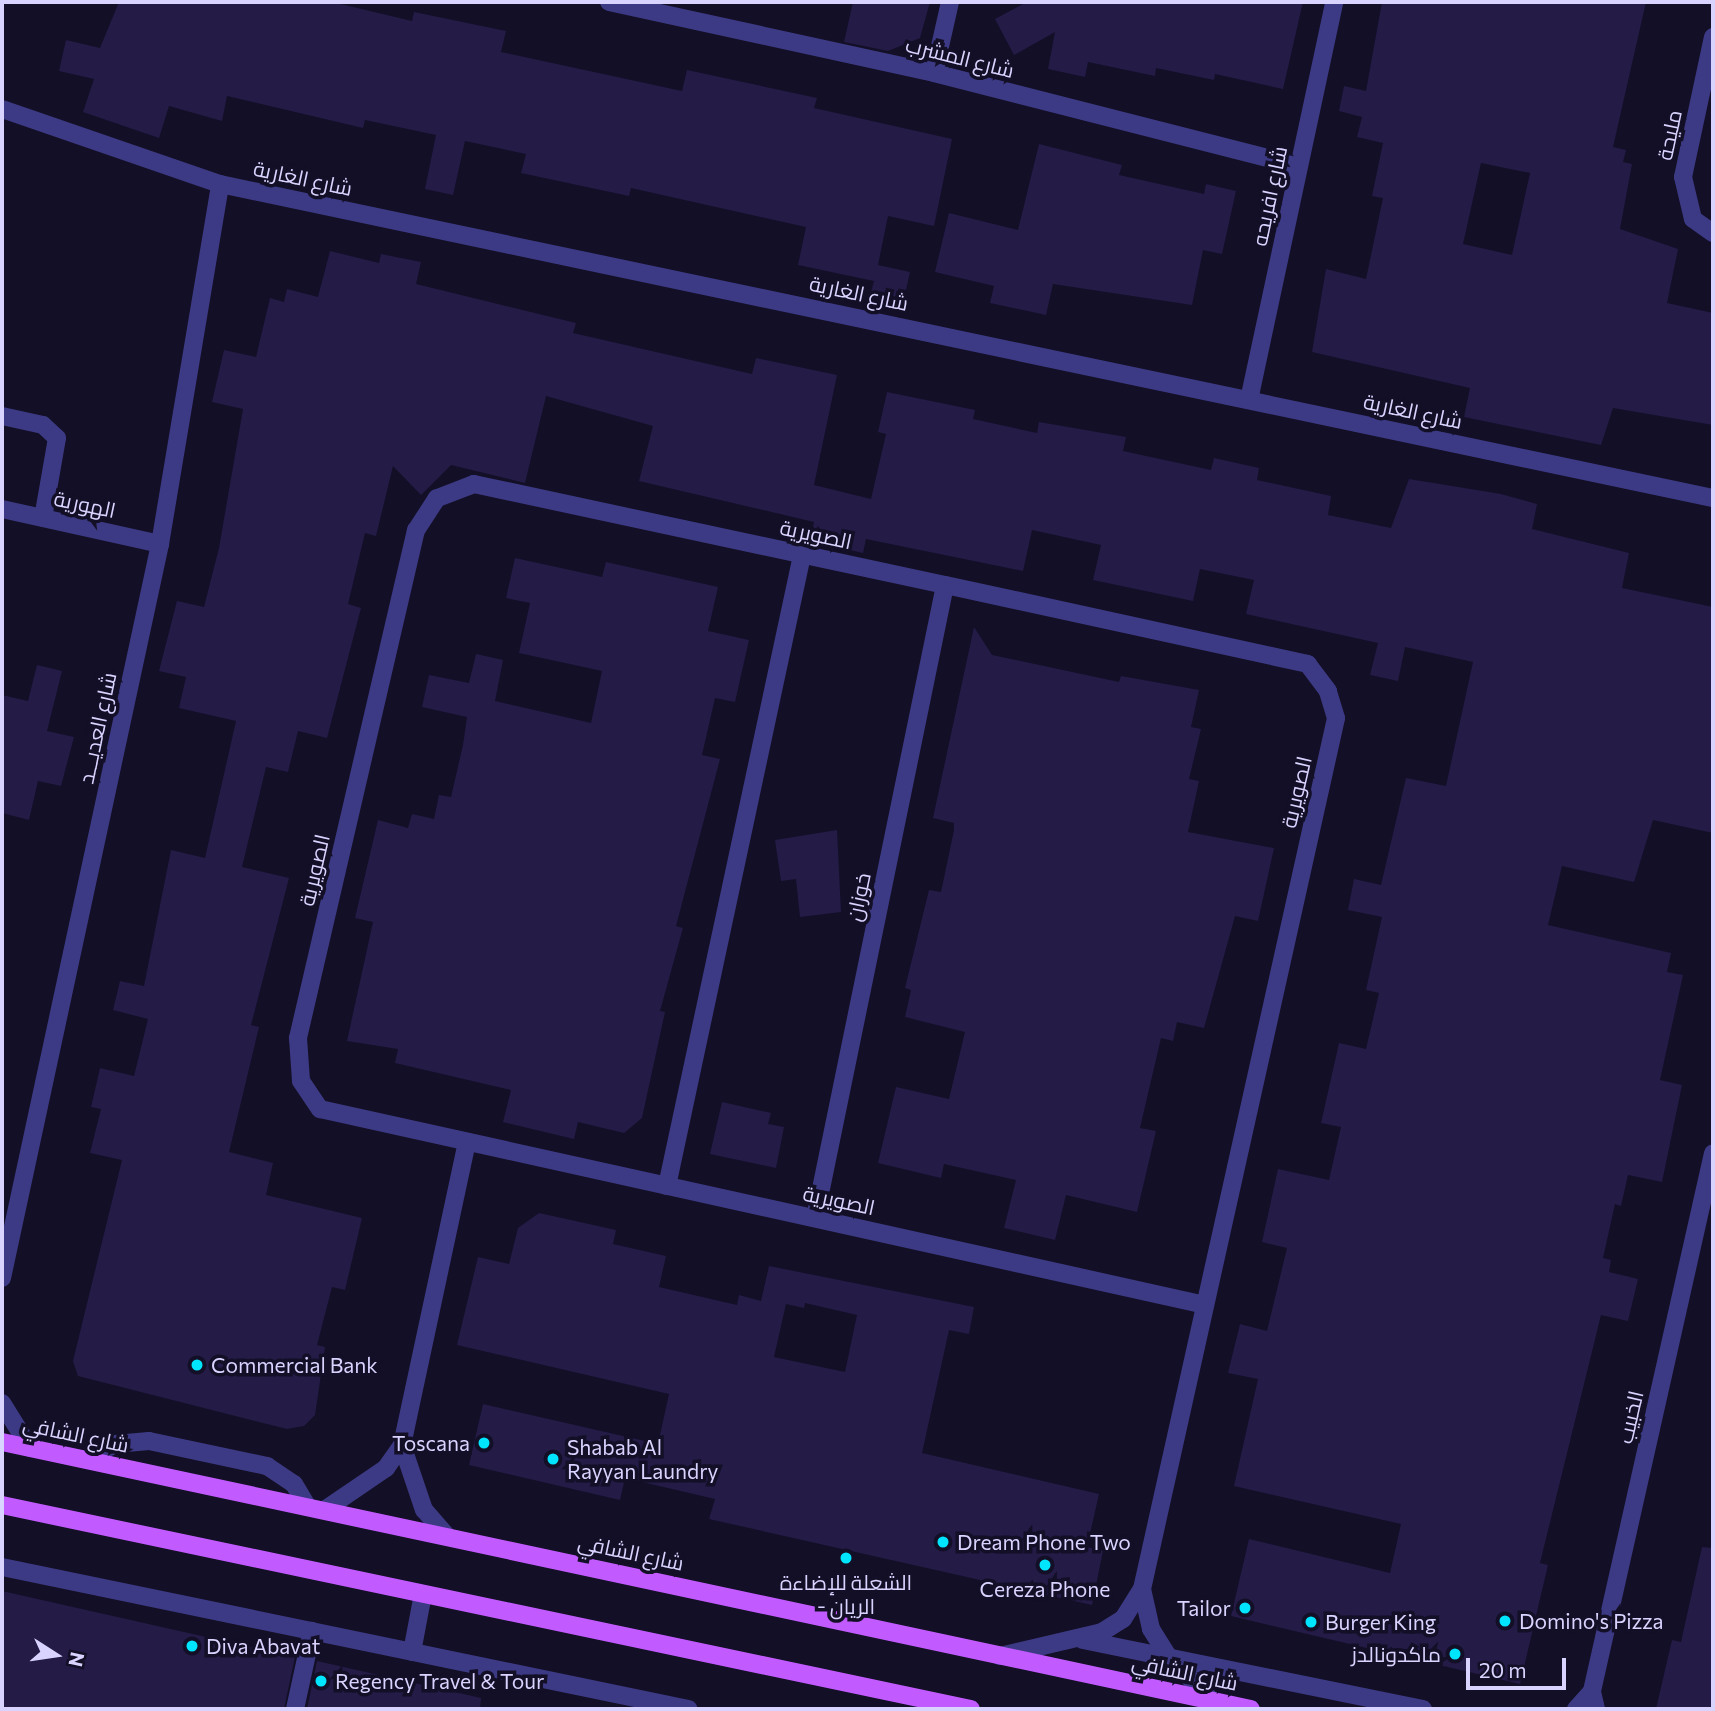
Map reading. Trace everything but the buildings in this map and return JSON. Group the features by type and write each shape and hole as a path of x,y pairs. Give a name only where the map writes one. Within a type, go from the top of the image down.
{"main road":[{"name":"شارع الشافي","path":"2,1442 326,1509 1251,1709"},
{"path":"2,1505 971,1709"}],"street":[{"name":"شارع المشرب","path":"609,2 934,73 1298,166"},
{"path":"934,73 950,2"},
{"name":"شارع افريحه","path":"1249,400 1334,2"},
{"name":"مليحة","path":"1713,37 1683,177 1693,219 1713,233"},
{"name":"شارع الغارية","path":"2,109 220,184 1713,498"},
{"name":"شارع العديـــد","path":"2,1278 160,544 220,184"},
{"path":"2,416 43,425 57,438 43,519"},
{"name":"الصويرية","path":"1000,1656 1083,1640 1123,1619 1142,1589 1201,1304 1336,718 1328,691 1308,664 945,584 474,484 437,498 416,530 298,1038 301,1080 320,1109 1201,1304"},
{"name":"الهورية","path":"2,509 160,544"},
{"path":"667,1186 802,555"},
{"name":"خوزان","path":"815,1218 945,584"},
{"path":"326,1509 386,1468 402,1445 467,1142"},
{"name":"الخبيب","path":"1592,1691 1713,1153"},
{"path":"2,1403 30,1448"},
{"path":"86,1459 116,1444 149,1441 267,1466 294,1483 307,1506"},
{"path":"402,1445 419,1498 446,1535"},
{"path":"2,1567 688,1709"},
{"name":"الصويرية","path":"1142,1589 1151,1629 1167,1655 1212,1701"},
{"path":"412,1652 424,1594"},
{"path":"295,1709 312,1631"},
{"path":"1083,1640 1423,1709"},
{"path":"1576,1709 1592,1691"},
{"path":"1592,1691 1596,1709"}],"place":[{"name":"Commercial Bank","path":"197,1365"},
{"name":"Toscana","path":"484,1443"},
{"name":"Shabab Al Rayyan Laundry","path":"553,1459"},
{"name":"Dream Phone Two","path":"943,1542"},
{"name":"الشعلة للإضاءة - الريان","path":"846,1558"},
{"name":"Cereza Phone","path":"1045,1565"},
{"name":"Tailor","path":"1245,1608"},
{"name":"Domino's Pizza","path":"1505,1621"},
{"name":"Burger King","path":"1311,1622"},
{"name":"Diva Abavat","path":"192,1646"},
{"name":"ماكدونالدز","path":"1455,1654"},
{"name":"Regency Travel & Tour","path":"321,1681"}]}
